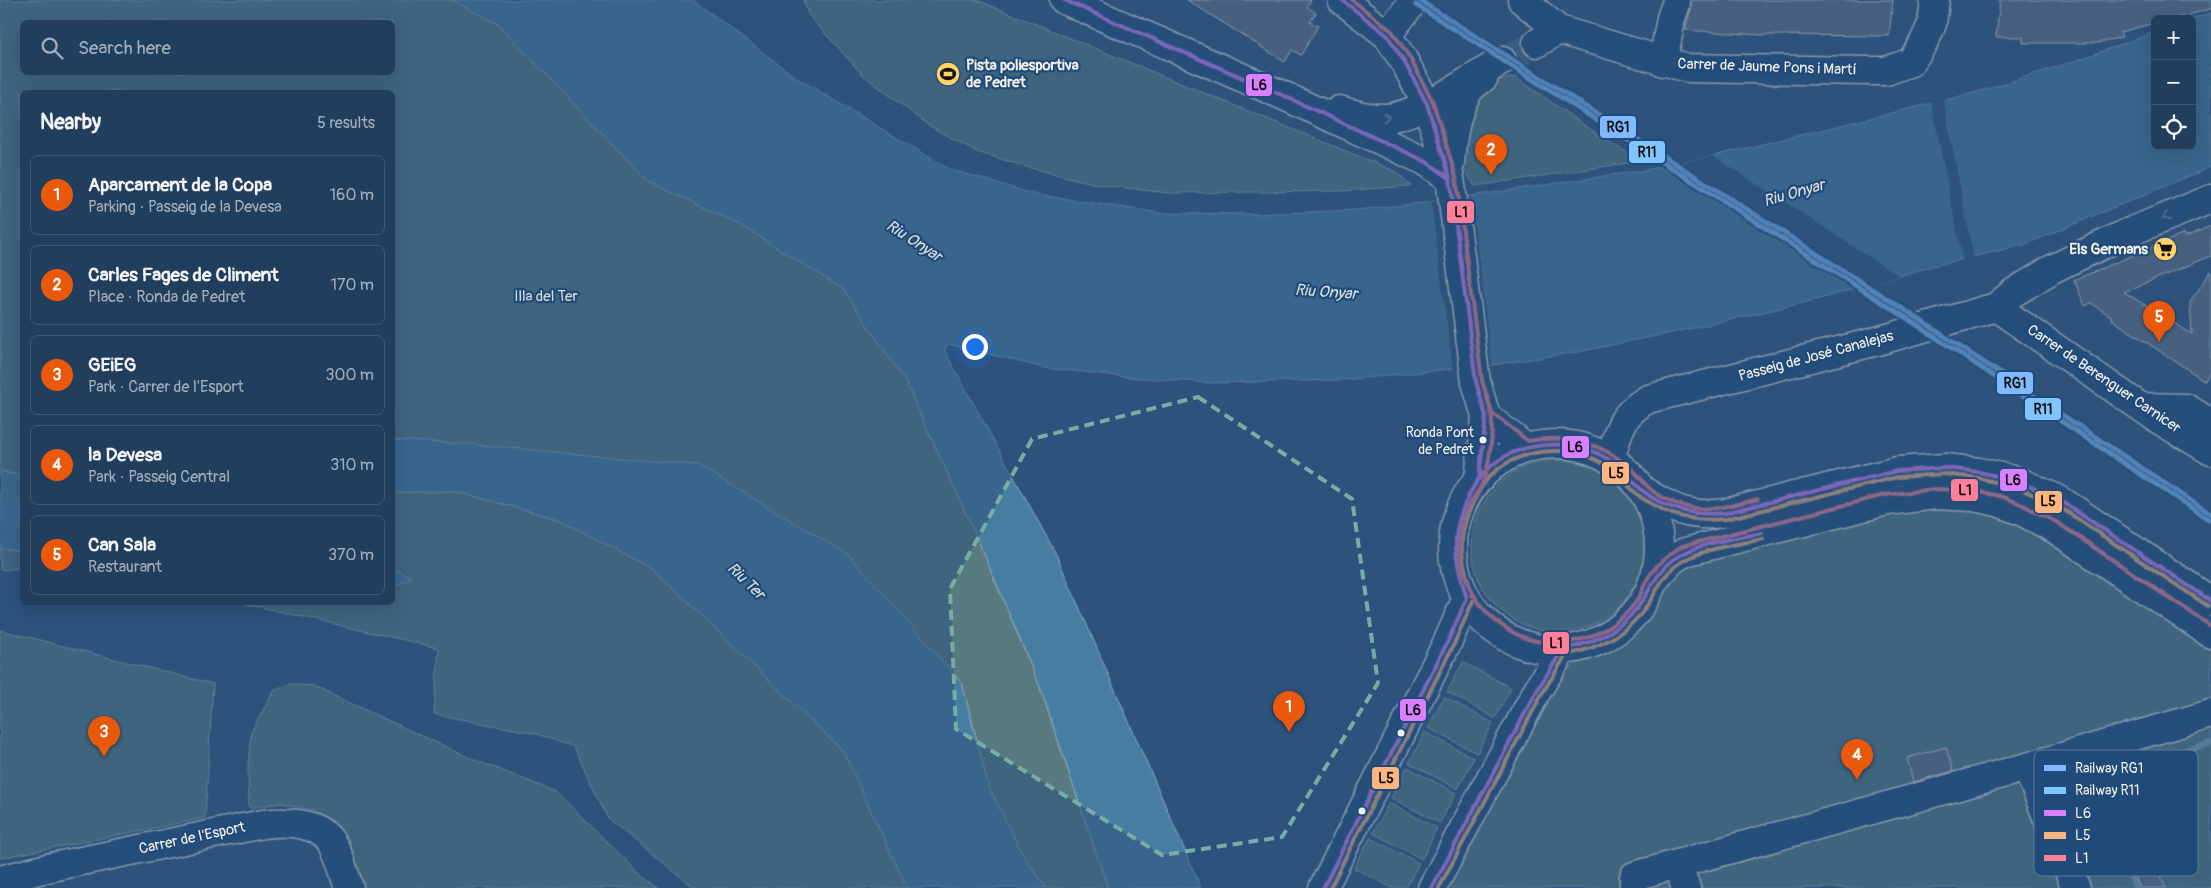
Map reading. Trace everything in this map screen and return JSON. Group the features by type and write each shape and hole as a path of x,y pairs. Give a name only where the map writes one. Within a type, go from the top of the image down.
{"street":[{"path":"1064,0 1096,7 1425,161 1450,183"},
{"path":"1342,0 1387,35 1404,62 1427,104 1450,183 1476,382 1486,416 1479,478"},
{"name":"Carrer de Jaume Pons i Martí","path":"1522,0 1548,37 1686,68 1886,71 1911,62 1924,42 1932,24 1935,0"},
{"path":"1663,62 1671,18 1676,4"},
{"path":"1387,35 1409,7"},
{"path":"1271,90 1306,102 1368,117 1386,118 1427,104 1502,61 1470,89 1457,118 1452,140 1450,183"},
{"name":"Passeig de José Canalejas","path":"1610,459 1622,422 1632,410 1648,399 1874,342 1996,308 2013,293 2052,269 2128,233 2211,199"},
{"name":"Carrer de Berenguer Carnicer","path":"1996,308 2142,407 2211,451"},
{"path":"2142,407 2186,408 2211,423"},
{"path":"1486,416 1526,448"},
{"path":"1544,444 1563,444 1591,450 1610,459 1630,475 1642,490 1651,507 1658,533 1658,562 1653,581 1640,606 1621,626 1597,641 1563,649 1532,647 1506,637 1484,620 1466,598 1456,571 1453,538 1456,520 1463,502 1479,478 1508,455 1526,448 1544,444"},
{"path":"1642,490 1675,510 1704,515 1726,513 1897,471 1945,468 1991,474 2018,481 2061,501 2211,601"},
{"path":"1653,581 1672,560 1685,552 1887,501 1936,495 1974,497 1998,502 2055,529 2211,634"},
{"path":"1322,888 1448,641 1466,598"},
{"path":"1432,888 1538,689 1563,649"},
{"path":"2087,750 2211,714"},
{"path":"1634,888 1634,876 1681,876 2034,765"},
{"path":"2028,767 2034,782"},
{"name":"Carrer de l'Esport","path":"0,880 27,880 263,824 290,822 324,834 333,844 348,888"},
{"path":"2071,876 2076,888"}],"highlighted area":[{"path":"1198,397 1352,499 1378,683 1282,837 1162,855 956,729 950,589 1032,439"}],"green space":[{"name":"Illa del Ter","path":"0,0 452,0 499,25 648,181 741,225 843,289 905,381 975,533 1040,687 1108,888 1046,888 1023,855 989,788 962,683 466,444 395,440 395,90 20,90 20,476 0,471"},
{"path":"803,0 977,0 1397,172 1411,186 1341,191 1168,193 1101,185 1031,168 977,152 928,125 863,75 809,16"},
{"path":"1515,77 1604,139 1641,161 1475,186 1463,167 1460,144 1477,97 1494,81"},
{"path":"1550,460 1566,460 1599,470 1613,479 1625,491 1634,505 1640,521 1644,546 1642,563 1634,587 1625,601 1613,613 1599,622 1583,628 1566,632 1550,632 1517,622 1503,613 1491,601 1482,587 1476,571 1472,554 1472,538 1482,505 1491,491 1503,479 1517,470 1533,464"},
{"path":"454,491 559,519 654,570 843,751 907,888 695,888 608,819 574,747 534,733 434,714 439,648 251,605 395,605 395,585 412,578 395,569 395,493"},
{"path":"1919,506 1970,507 2016,522 2211,651 2211,888 1445,888 1562,672 1635,634 1671,578 1693,558"},
{"path":"0,548 20,551 20,568 0,570"},
{"path":"0,630 213,684 205,818 0,858"},
{"path":"1463,662 1511,688 1495,718 1447,692"},
{"path":"290,684 313,686 468,757 556,792 640,874 659,888 365,888 349,841 336,823 313,810 280,803 249,808 248,767 251,732 274,691"},
{"path":"1444,697 1493,723 1477,753 1428,728"},
{"path":"1425,732 1474,758 1458,789 1409,763"},
{"path":"1407,767 1456,793 1440,823 1391,798"},
{"path":"1389,803 1437,828 1422,859 1373,833"},
{"path":"1370,838 1419,863 1406,888 1392,888 1354,868"}],"water":[{"name":"Riu Onyar","path":"452,0 693,0 797,78 949,169 1033,194 1160,213 1254,214 1356,210 1431,202 1645,170 1713,156 1974,93 2072,62 2151,33 2151,150 2196,150 2196,18 2211,13 2211,167 2024,245 1933,266 1816,300 1680,331 1578,352 1492,365 1343,380 1213,383 1127,377 1045,368 948,344 945,350 946,353 1056,554 1201,888 1108,888 1040,687 975,533 905,381 843,289 741,225 648,181 499,25"},
{"name":"Riu Ter","path":"395,440 466,444 698,465 849,555 962,683 989,788 1023,855 1046,888 907,888 843,751 654,570 559,519 454,491 395,493"},
{"path":"0,471 20,476 20,551 0,548"},
{"path":"395,569 412,578 395,585"}],"pier":[{"path":"1943,98 1974,259 1963,262 1931,101"},
{"path":"1713,156 1899,276 1855,289 1665,166"},
{"path":"1471,197 1492,365 1453,370 1431,202"}],"building":[{"path":"1187,0 1311,0 1307,7 1316,13 1310,22 1318,26 1301,55 1292,50 1285,62"},
{"path":"1691,0 1893,0 1889,36 1761,35 1685,30 1691,9"},
{"path":"2000,0 2211,0 2211,9 2188,15 2151,15 2151,24 2120,32 2122,37 2097,43 2023,43 2023,37 1996,37"},
{"path":"2211,226 2211,256 2124,292 2192,334 2190,302 2211,271 2211,369 2205,381 2111,319 2112,317 2091,303 2085,306 2074,280 2184,234 2185,237"},
{"path":"1946,747 1953,771 1913,782 1907,758"},
{"path":"2135,876 2161,876 2166,888 2140,888"}],"waterway":[{"path":"2186,750 2211,743"},
{"path":"2131,876 2136,888"}],"tunnel":[{"path":"1502,61 1537,43"}],"rail line":[{"name":"RG1","path":"1419,0 1908,312 2211,514"},
{"name":"R11","path":"1416,5 1905,317 2208,519"}],"transit line":[{"name":"L6","path":"1064,0 1282,95 1425,161 1450,178"},
{"name":"L6","path":"1342,0 1387,35 1404,61 1427,104 1450,178 1476,382 1486,416 1479,479"},
{"name":"L1","path":"1352,0 1392,31 1410,58 1433,102 1456,177 1482,381 1491,410 1492,426 1490,453 1485,477 1465,514 1460,549 1468,583 1476,599 1487,613 1501,624 1516,634 1537,641 1558,643 1580,640 1606,629 1624,616 1638,599 1646,582 1658,565 1682,546 1885,495 1936,489 1975,491 2000,496 2023,505 2058,523 2211,626"},
{"name":"L1","path":"1482,380 1491,412 1528,441 1543,439 1571,440 1598,447 1622,461 1656,493 1668,500 1688,507 1702,509 1718,508 1758,499"},
{"name":"L6","path":"1467,598 1458,567 1456,541 1461,515 1474,486 1485,472 1498,461 1514,452 1530,447 1566,445 1583,448 1606,458 1643,491 1661,503 1703,514 1725,513 1897,471 1945,468 1979,472 2018,481 2061,501 2211,601"},
{"name":"L5","path":"1473,596 1464,568 1462,543 1466,518 1479,491 1489,477 1503,466 1518,458 1553,451 1571,452 1604,464 1650,503 1678,516 1702,520 1726,519 1898,477 1945,474 1978,478 2016,487 2058,506 2208,606"},
{"name":"L6","path":"1563,649 1587,643 1619,626 1637,609 1665,567 1684,553 1705,545 1762,533"},
{"name":"L5","path":"1564,655 1589,649 1623,631 1641,614 1667,574 1685,560 1706,551 1763,539"},
{"name":"L6","path":"1323,888 1448,641 1467,598"},
{"name":"L5","path":"1330,888 1454,644 1473,601"},
{"name":"L6","path":"1432,888 1538,689 1563,649"},
{"name":"L5","path":"1439,888 1543,692 1568,652"}],"place":[{"name":"Pista poliesportiva de Pedret","path":"948,74"},
{"name":"Carles Fages de Climent","path":"1491,175"},
{"name":"Els Germans","path":"2165,249"},
{"name":"Can Sala","path":"2159,342"},
{"name":"Ronda Pont de Pedret","path":"1483,440"},
{"name":"Aparcament de la Copa","path":"1289,732"},
{"name":"GEiEG","path":"104,757"},
{"name":"la Devesa","path":"1857,780"}]}
